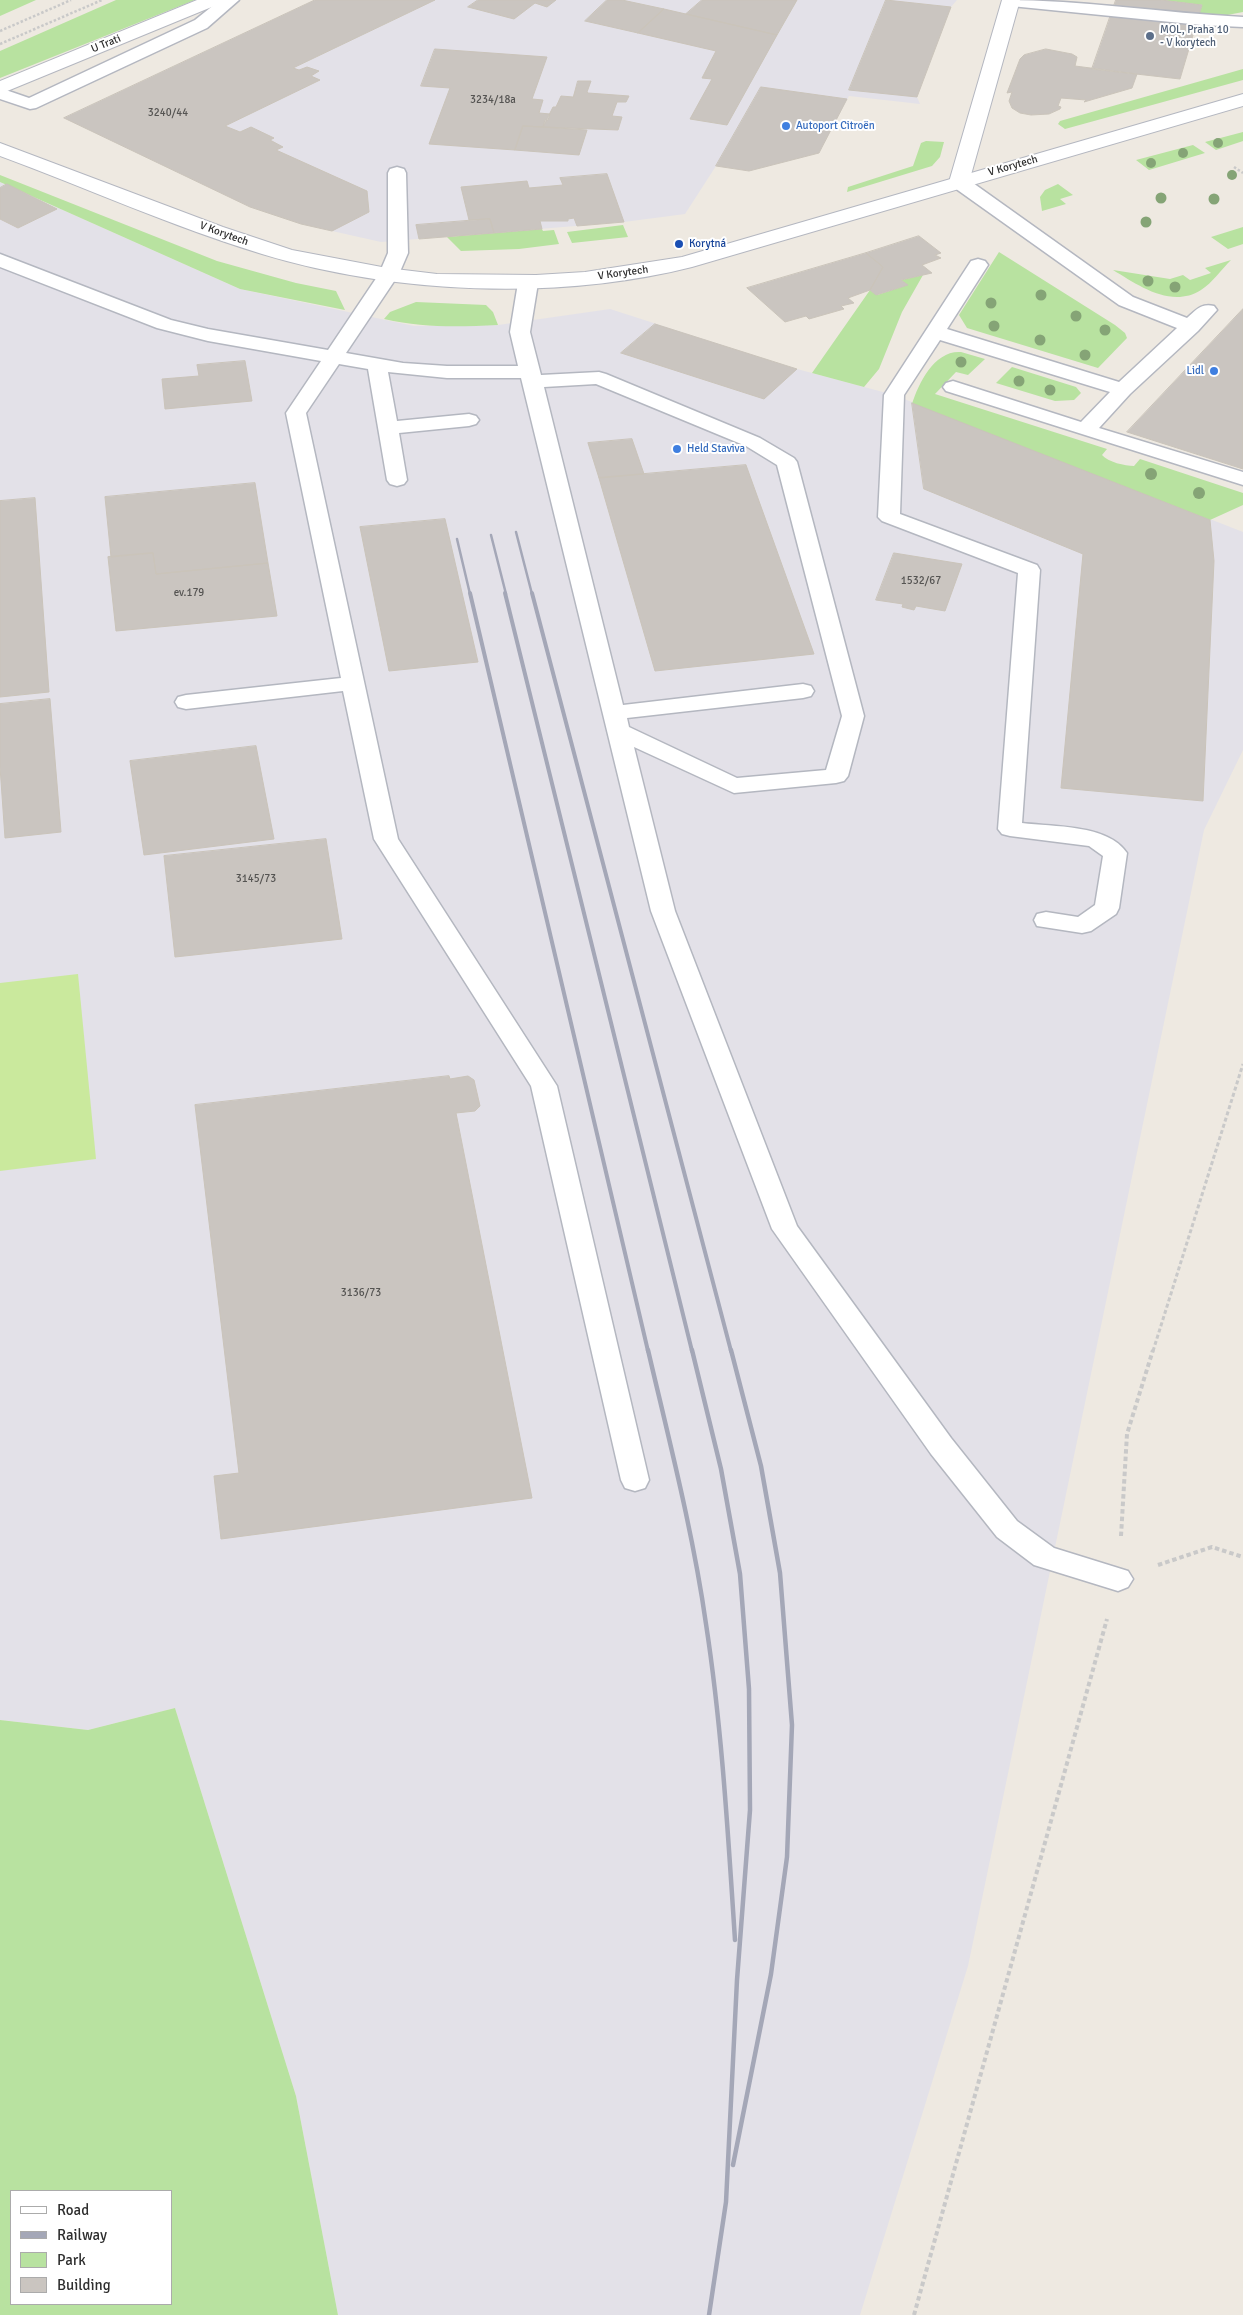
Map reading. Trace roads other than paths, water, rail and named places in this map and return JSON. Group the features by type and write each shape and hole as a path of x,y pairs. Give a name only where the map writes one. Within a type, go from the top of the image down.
{"street":[{"name":"U Trati","path":"0,88 213,0"},
{"path":"959,182 1011,0"},
{"name":"V Korytech","path":"0,149 236,239 288,255 389,274 485,283 528,283 613,276 685,263 1243,100"}],"lane":[{"path":"0,93 30,104 200,24 230,0"},
{"path":"1011,0 1201,20 1243,22"},
{"path":"1076,8 1104,0"},
{"path":"397,173 398,253 389,274 332,356 296,413 386,839 544,1086 635,1480"},
{"path":"959,182 1004,216 1126,301 1190,326"},
{"path":"0,260 164,324 208,335 377,364 447,372 531,377 599,378 753,442 787,462 853,716 836,776 734,786 616,722"},
{"path":"978,265 894,395 889,517 1029,570 1010,830 1095,839 1115,853 1106,908 1082,924 1046,920"},
{"path":"528,283 520,332 663,911 785,1229 942,1446 1007,1529 1044,1557 1118,1579"},
{"path":"1085,430 1207,310"},
{"path":"936,332 1124,390"},
{"path":"377,364 397,480"},
{"path":"953,386 1085,430 1243,479"},
{"path":"388,428 470,420"},
{"path":"186,702 354,683"},
{"path":"616,722 803,691"}],"railway":[{"path":"516,532 532,594"},
{"path":"491,535 506,594"},
{"path":"457,539 470,594"},
{"path":"470,593 648,1351"},
{"path":"505,593 692,1351"},
{"path":"532,593 731,1351"},
{"path":"648,1350 687,1521 701,1590 712,1663 727,1821 735,1940"},
{"path":"692,1350 721,1469 740,1574 749,1689 750,1810 737,1980 726,2202 709,2315"},
{"path":"731,1350 761,1466 780,1573 792,1725 787,1857 771,1974 733,2165"}],"place":[{"name":"MOL, Praha 10 - V korytech","path":"1150,36"},
{"name":"Autoport Citroën","path":"786,126"},
{"name":"Korytná","path":"679,244"},
{"name":"Lidl","path":"1214,371"},
{"name":"Held Staviva","path":"677,449"}]}
